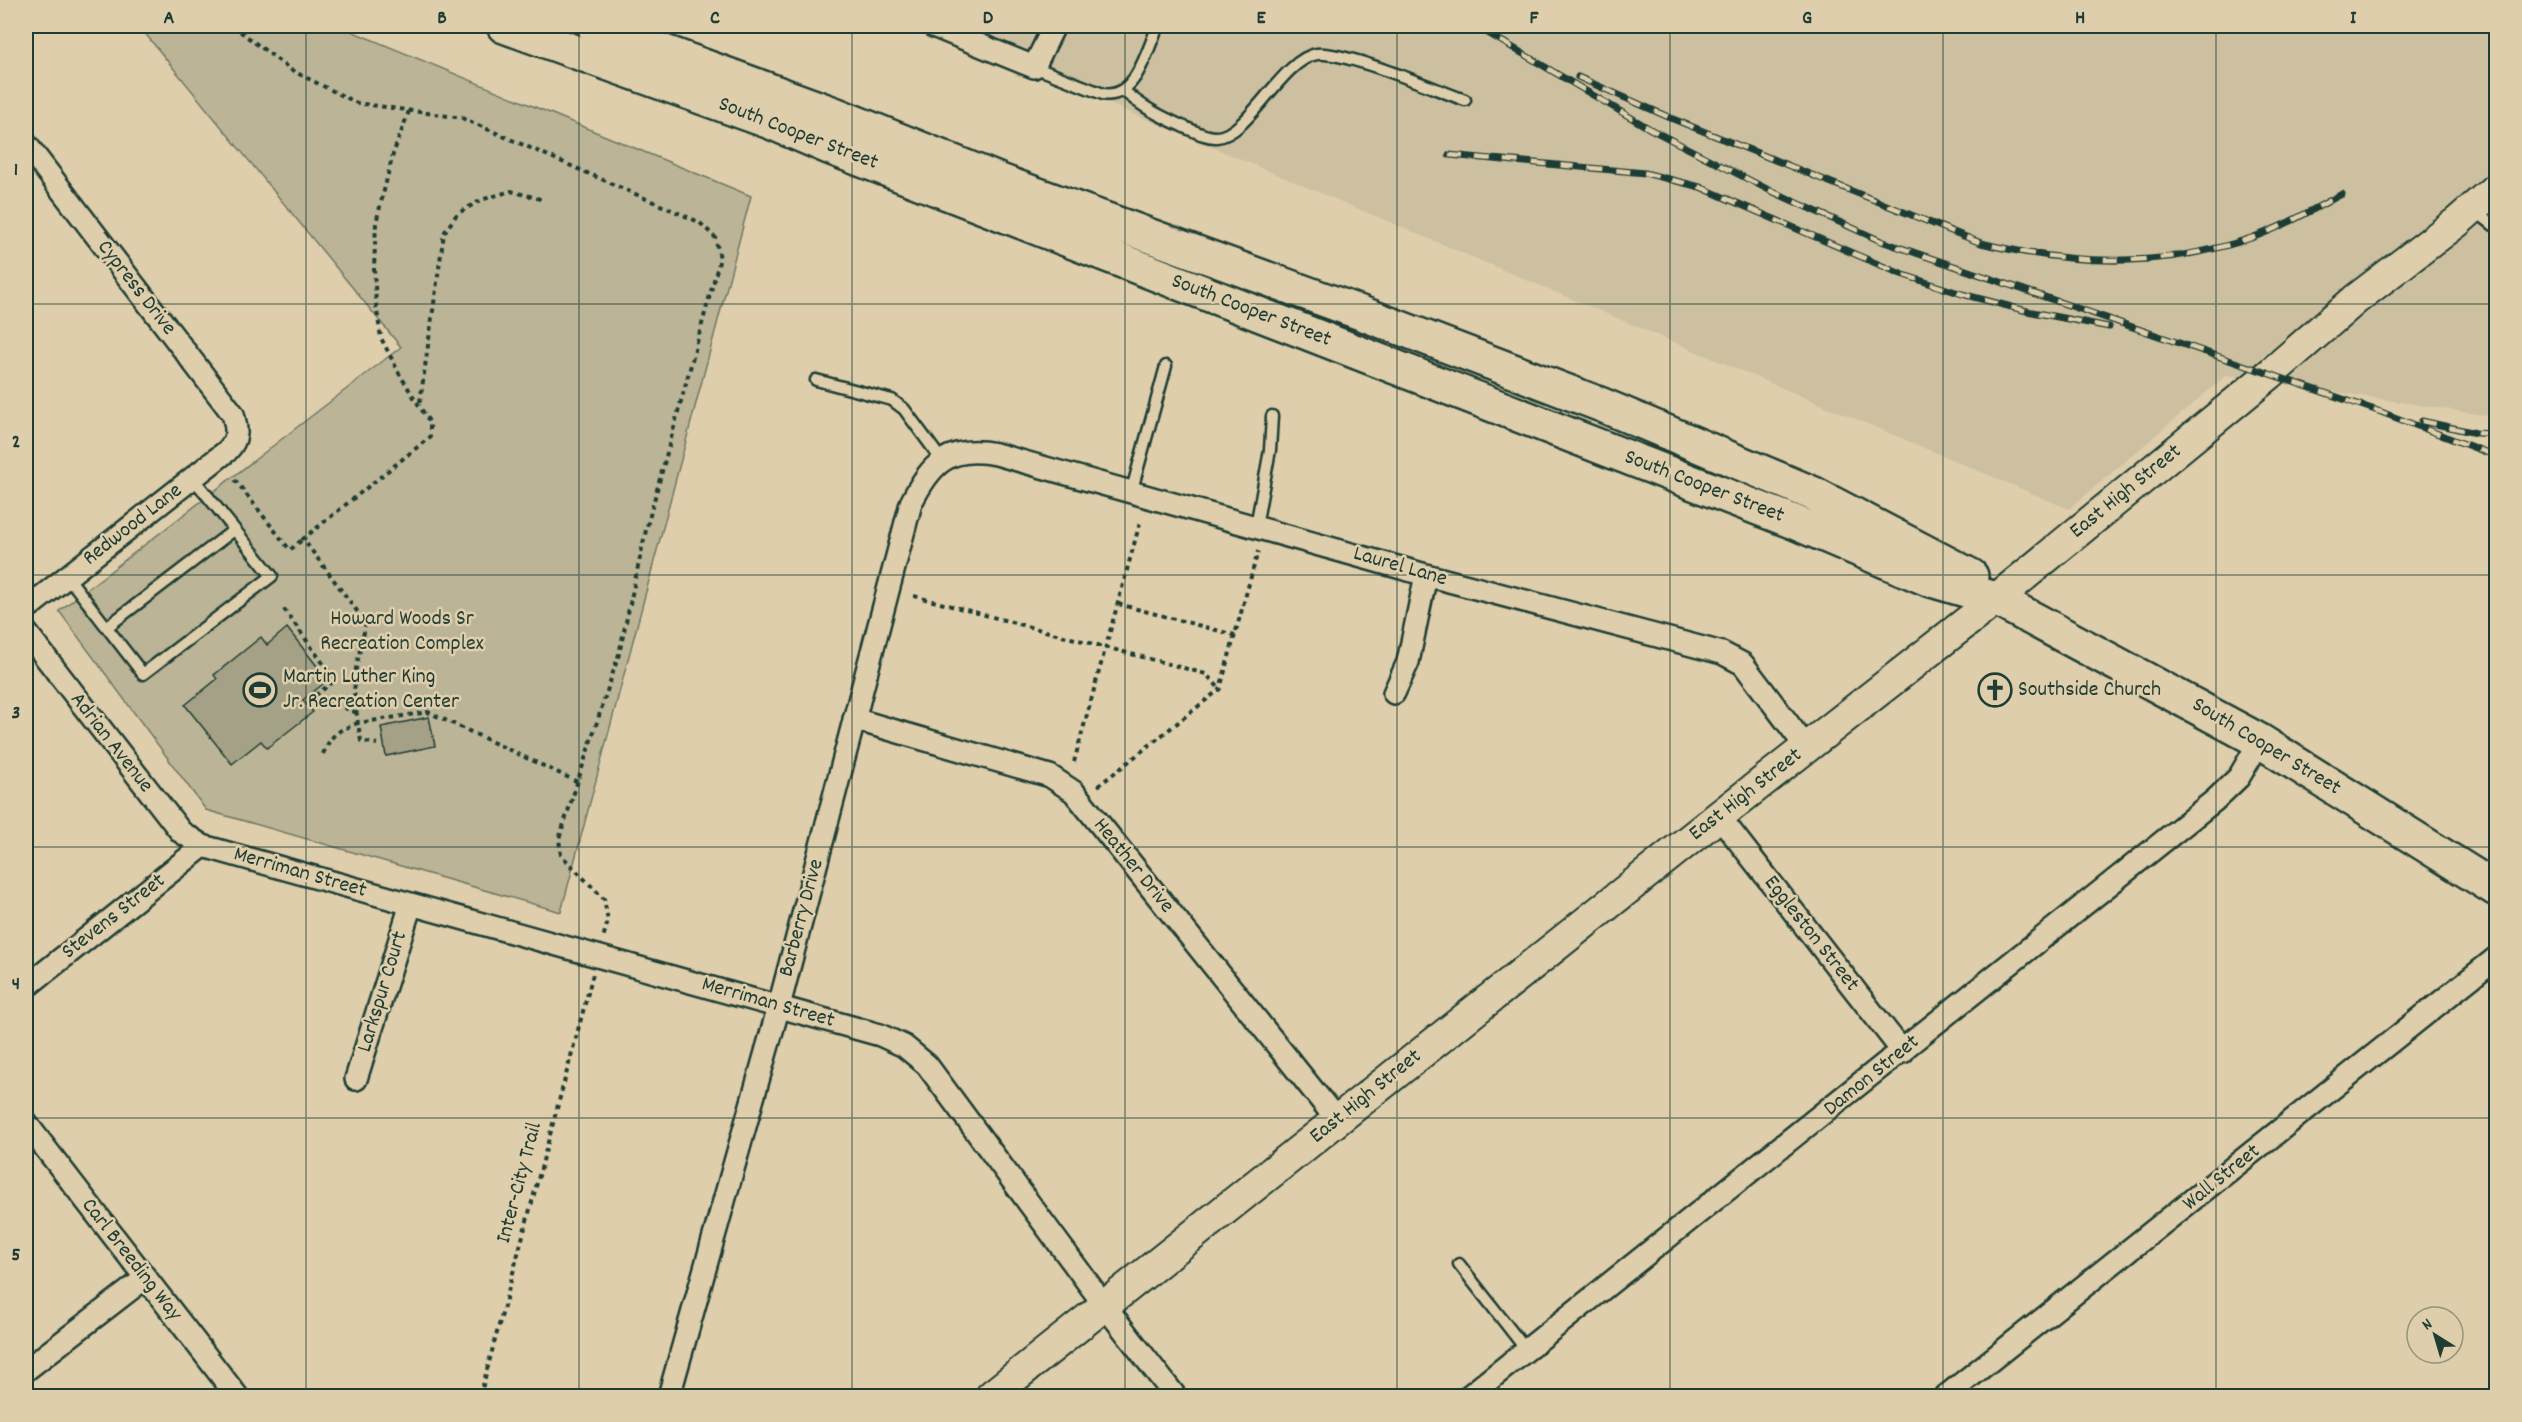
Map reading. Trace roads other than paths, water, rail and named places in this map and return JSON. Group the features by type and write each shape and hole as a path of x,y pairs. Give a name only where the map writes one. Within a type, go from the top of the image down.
{"main road":[{"name":"South Cooper Street","path":"504,26 773,123 829,147 1794,522 1928,579 1996,599 2260,741 2496,889"},
{"name":"South Cooper Street","path":"594,26 837,115 1003,182 1361,313 1602,405 1814,494 1971,576 1996,599"}],"street":[{"path":"933,26 1034,67 1054,26"},
{"name":"Cypress Drive","path":"26,144 233,414 237,429 236,436"},
{"name":"East High Street","path":"991,1396 1806,747 1996,599 2270,374 2356,299 2496,188"},
{"name":"Redwood Lane","path":"26,609 193,478 233,445 236,436"},
{"name":"Laurel Lane","path":"948,458 980,451 996,454 1426,574 1722,653 1743,664 1806,747"},
{"name":"Barberry Drive","path":"669,1396 779,1006 911,503 925,476 948,458"},
{"path":"1394,693 1408,662 1426,574"},
{"name":"Adrian Avenue","path":"26,632 181,832 203,846"},
{"name":"Heather Drive","path":"854,719 1050,776 1074,792 1338,1120"},
{"name":"Damon Street","path":"1470,1396 1903,1052 2215,800 2239,777 2260,741"},
{"name":"Eggleston Street","path":"1719,816 1903,1052"},
{"name":"Merriman Street","path":"203,846 779,1006 880,1035 904,1046 927,1065 1105,1306 1175,1396"},
{"name":"Stevens Street","path":"26,987 203,846"},
{"name":"Larkspur Court","path":"356,1079 411,904"},
{"name":"Wall Street","path":"1946,1396 2496,958"},
{"name":"Carl Breeding Way","path":"26,1123 237,1396"},
{"path":"26,1370 144,1278"}],"lane":[{"path":"1034,67 1112,96 1124,91 1137,72 1158,26"},
{"path":"1124,91 1150,111 1198,133 1216,138 1232,132 1293,67 1315,54 1334,55 1356,61 1465,100"},
{"path":"2472,209 2496,227"},
{"path":"1131,493 1166,366"},
{"path":"816,380 892,400 948,458"},
{"path":"1256,526 1270,450 1272,416"},
{"path":"67,576 143,674 272,576 193,478"},
{"path":"107,627 234,530"},
{"path":"1459,1264 1527,1351"}],"railway":[{"path":"1476,26 1652,130 1767,189 1881,241 2381,412 2496,456"},
{"path":"1578,77 1673,119 1981,243 2048,256 2117,260 2185,255 2251,238 2297,218 2342,194"},
{"path":"1449,155 1645,173 1700,187 1901,274 1962,294 2027,311 2109,327"},
{"path":"2422,421 2476,433 2496,434"}],"place":[{"name":"Martin Luther King Jr. Recreation Center","path":"260,690"},
{"name":"Southside Church","path":"1995,690"}],"park label":[{"name":"Howard Woods Sr Recreation Complex","path":"402,632"}]}
